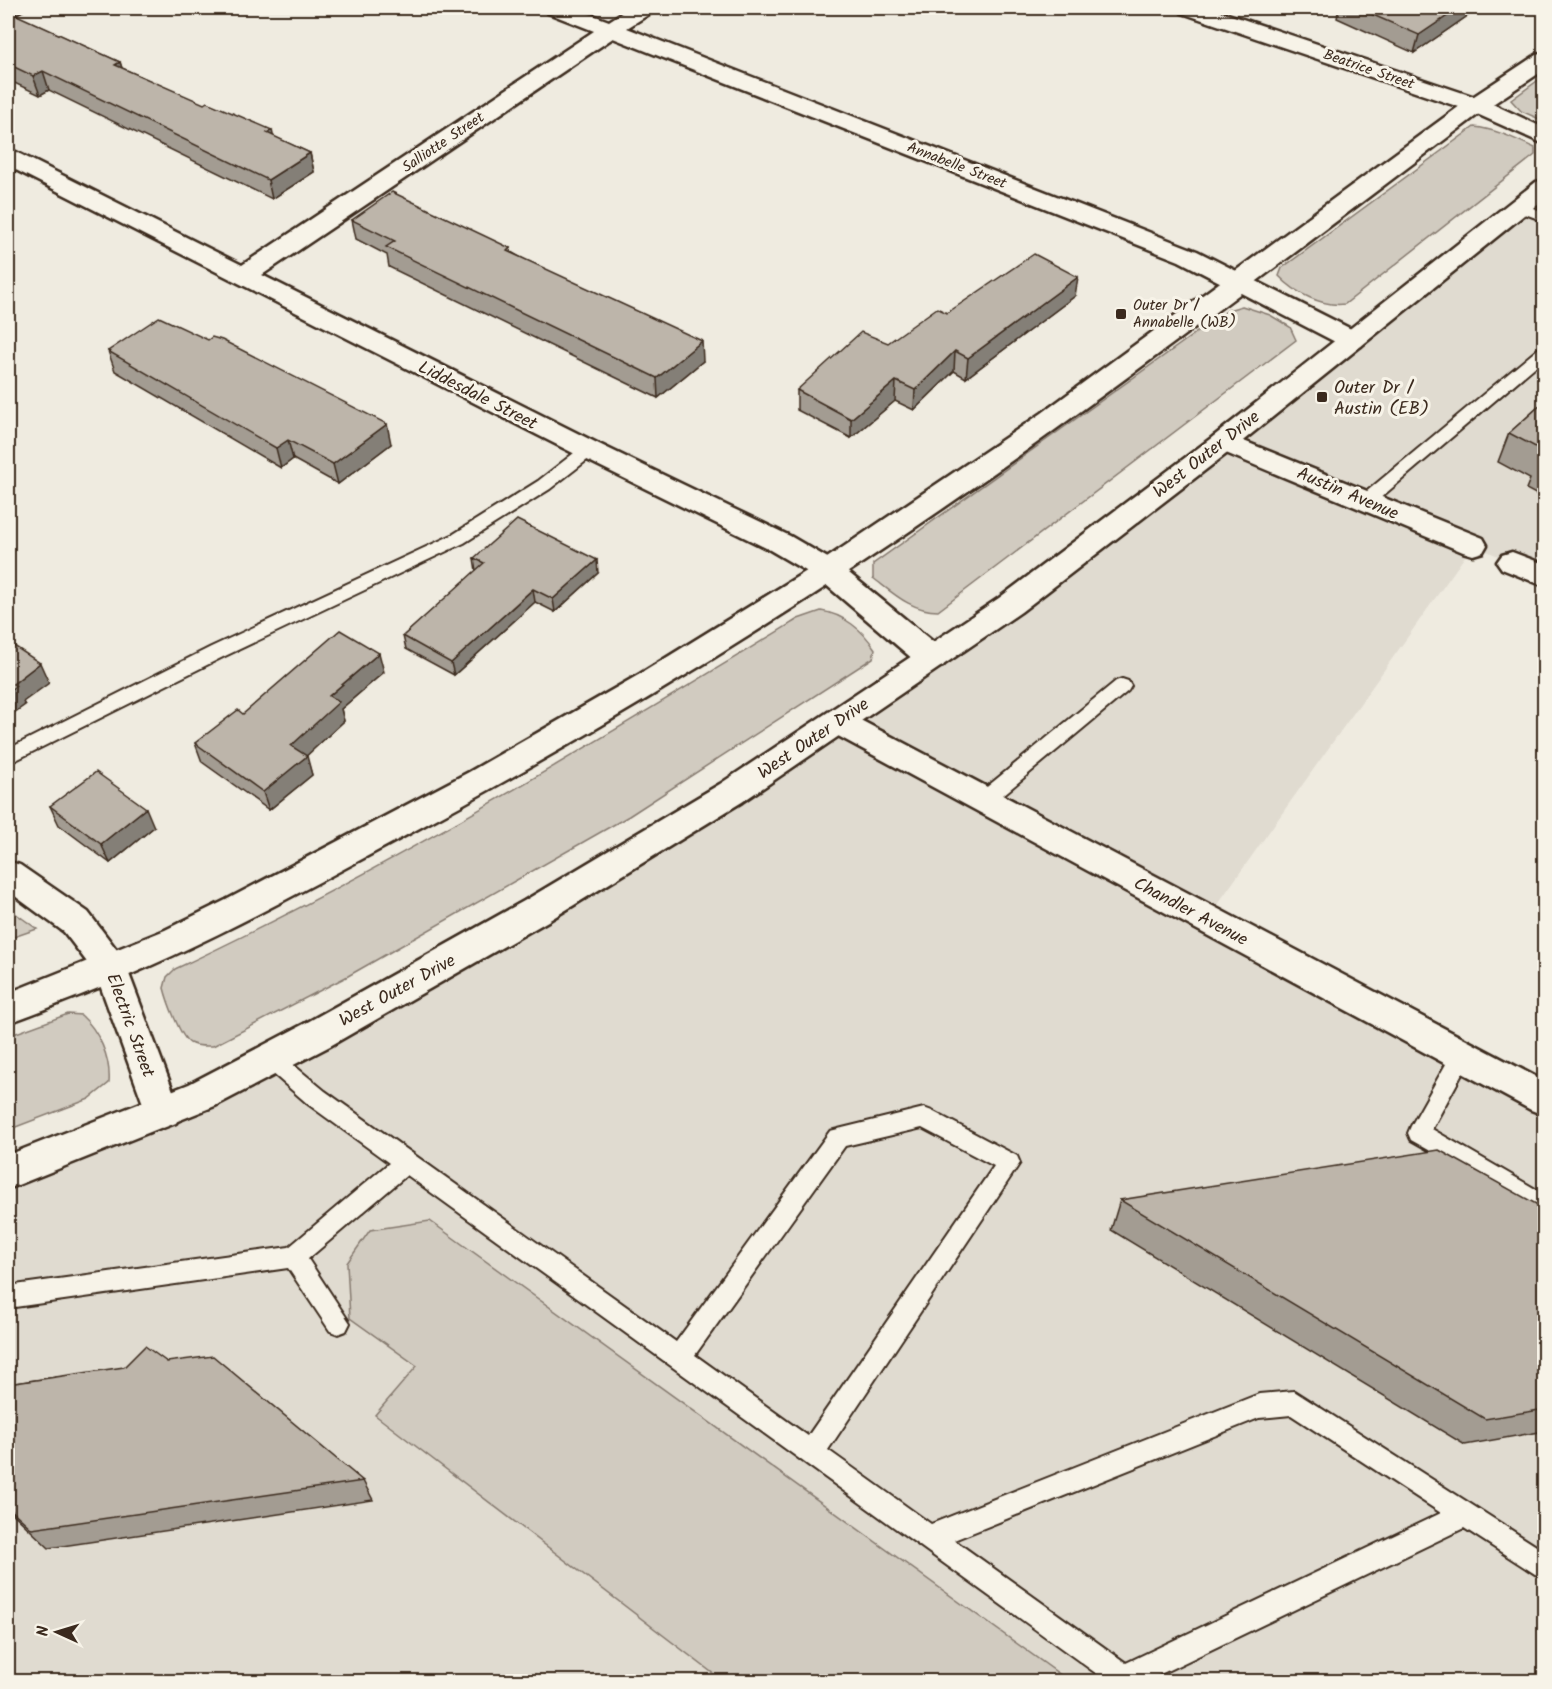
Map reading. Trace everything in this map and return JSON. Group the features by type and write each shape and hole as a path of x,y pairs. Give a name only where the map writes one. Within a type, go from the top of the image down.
{"street":[{"name":"Annabelle Street","path":"556,8 1188,256 1352,340"},
{"name":"Salliotte Street","path":"243,276 643,8"},
{"name":"Beatrice Street","path":"1190,8 1476,105 1545,137"},
{"path":"8,1008 111,968 228,915 480,781 651,682 828,571 1052,419 1476,105 1545,60"},
{"name":"Liddesdale Street","path":"8,157 589,450 780,543 828,571 932,658"},
{"name":"West Outer Drive","path":"8,1172 163,1112 202,1095 271,1059 547,905 731,793 1010,605 1224,442 1545,187"},
{"name":"Austin Avenue","path":"1224,442 1473,545"},
{"path":"1512,562 1545,576"},
{"name":"Chandler Avenue","path":"838,722 1545,1099"},
{"name":"Electric Street","path":"8,874 76,922 111,968 163,1112"}],"lane":[{"path":"1519,207 1545,217"},
{"path":"1366,501 1545,351"},
{"path":"8,757 217,651 458,539 544,485 589,450"},
{"path":"984,800 1122,686"},
{"path":"1462,1054 1419,1133 1545,1205"},
{"path":"271,1059 317,1098 1128,1679 1465,1514"},
{"path":"679,1358 838,1138 924,1118 1009,1163 811,1453"},
{"path":"8,1297 294,1257 406,1162"},
{"path":"294,1257 338,1323"},
{"path":"929,1537 1259,1407 1293,1403 1545,1565"}],"shaded area":[{"path":"1544,76 1544,121 1521,111 1511,100"},
{"path":"1474,127 1498,132 1535,148 1535,155 1345,304 1327,303 1309,298 1279,276 1282,268"},
{"path":"1544,187 1544,576 1473,545 1207,919 1544,1099 1544,1681 8,1681 8,1172 163,1112 731,793 1224,442"},
{"path":"1242,306 1270,315 1290,327 1296,340 938,611 911,605 873,578 873,564 1228,310"},
{"path":"821,611 845,619 865,635 875,649 873,658 629,816 348,976 213,1046 190,1043 182,1034 164,988 167,977 175,969 414,847 569,758 798,619"},
{"path":"8,908 37,929 8,939"},
{"path":"68,1014 81,1015 98,1037 106,1055 109,1083 89,1099 8,1130 8,1036"},
{"path":"430,1221 1069,1681 723,1681 375,1415 417,1366 350,1318 347,1263 370,1230"}],"building":[{"path":"1357,8 1459,8 1419,35"},
{"path":"8,11 120,62 115,65 204,104 207,102 272,130 267,133 310,153 268,180 43,71 33,76 8,64"},
{"path":"392,192 510,248 507,251 702,341 657,378 386,247 395,241 352,220"},
{"path":"1034,254 1078,277 968,358 955,351 915,390 896,381 851,419 797,390 861,332 888,343 937,308 947,313"},
{"path":"159,317 208,340 212,337 222,340 387,424 333,464 288,440 276,448 108,351"},
{"path":"1545,401 1545,452 1509,433"},
{"path":"1545,454 1545,464 1538,460"},
{"path":"517,520 597,560 553,599 533,589 451,663 403,636 484,563 474,558"},
{"path":"340,630 379,653 329,696 339,702 291,746 307,756 263,792 195,743 238,710 243,714"},
{"path":"8,642 40,663 13,684 16,686 8,691"},
{"path":"96,772 146,808 101,844 50,806"},
{"path":"1439,1150 1545,1209 1545,1409 1485,1419 1120,1200"},
{"path":"145,1346 167,1362 213,1356 363,1481 32,1529 8,1507 8,1384 124,1367"}],"place":[{"name":"Outer Dr / Annabelle (WB)","path":"1121,314"},
{"name":"Outer Dr / Austin (EB)","path":"1322,397"}]}
